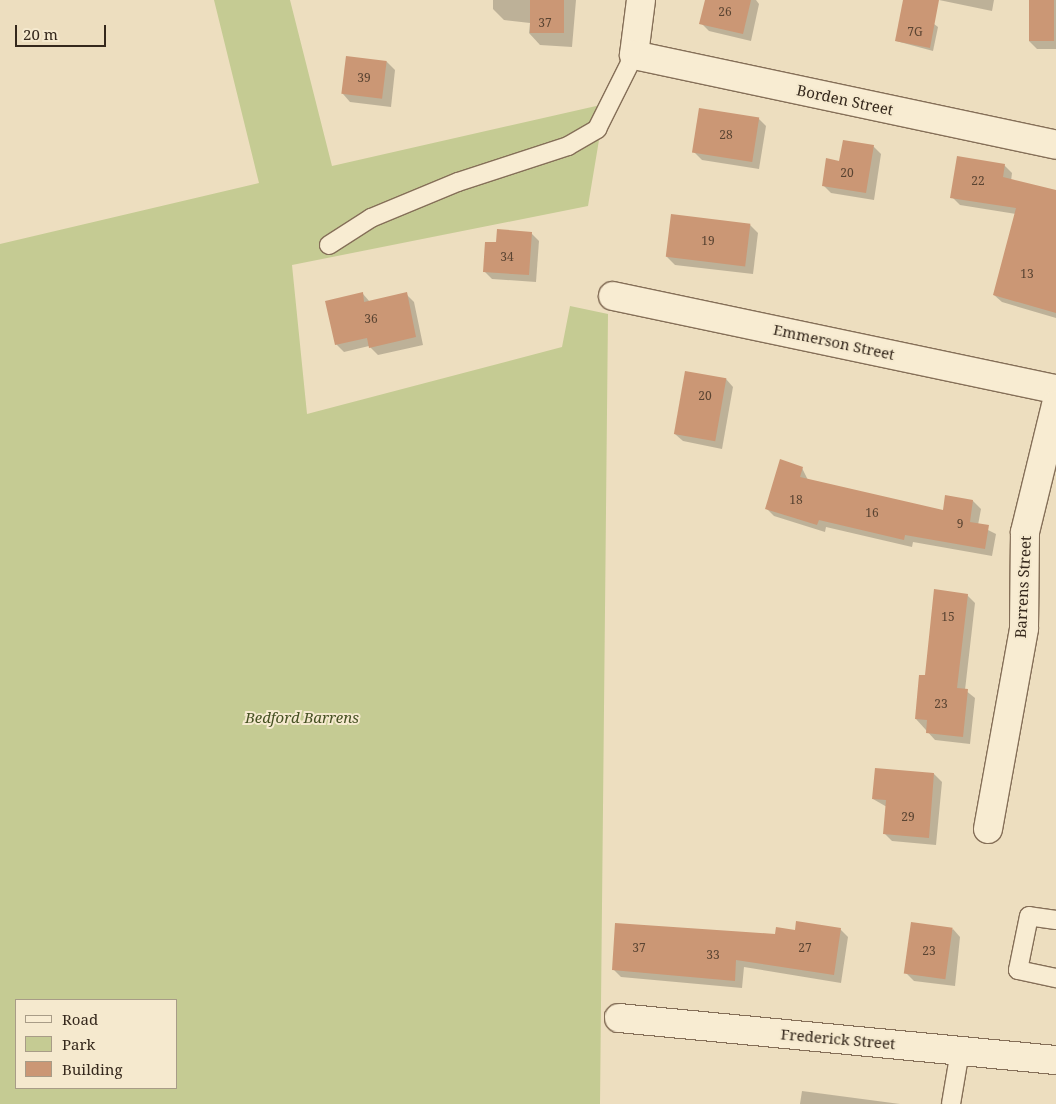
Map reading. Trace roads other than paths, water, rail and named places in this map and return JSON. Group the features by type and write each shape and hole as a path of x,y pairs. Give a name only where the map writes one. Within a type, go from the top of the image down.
{"street":[{"path":"634,55 641,0"},
{"name":"Borden Street","path":"634,55 1056,145"},
{"name":"Emmerson Street","path":"613,296 1056,389"},
{"name":"Barrens Street","path":"988,829 1024,628 1025,532 1056,405"},
{"name":"Frederick Street","path":"619,1018 1056,1060"}],"lane":[{"path":"329,245 371,218 458,182 568,146 597,129 634,55"},
{"path":"1056,920 1029,916 1018,970 1056,978"},
{"path":"952,1104 960,1050"}],"park label":[{"name":"Bedford Barrens","path":"302,718"}]}
